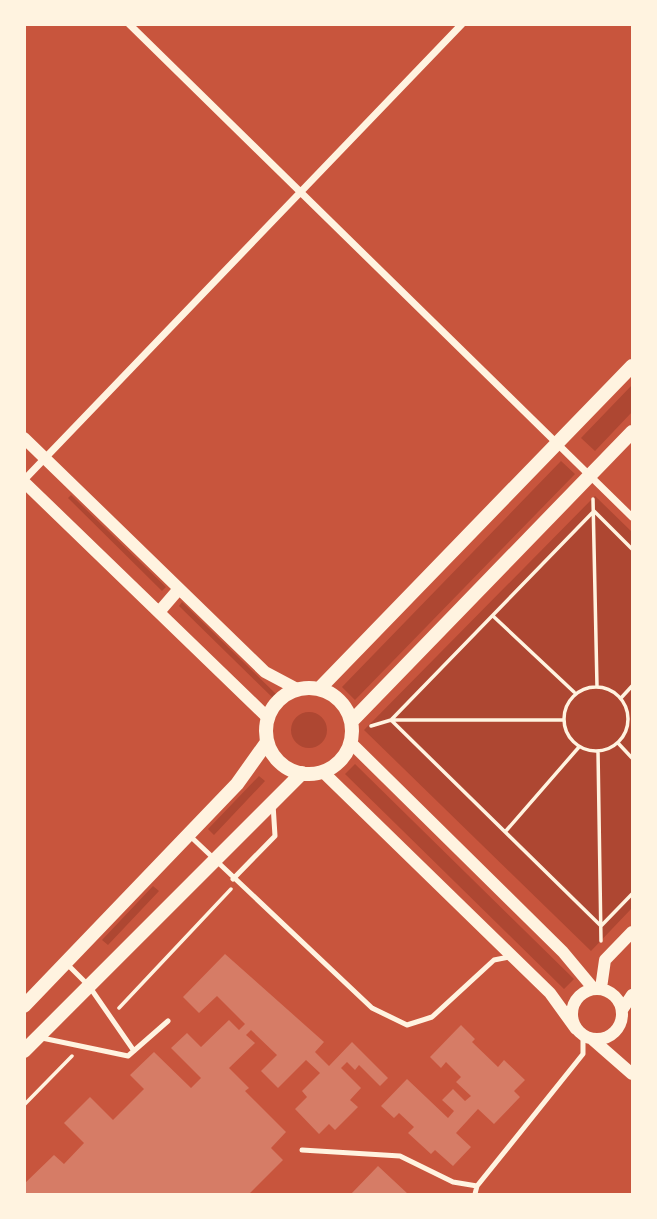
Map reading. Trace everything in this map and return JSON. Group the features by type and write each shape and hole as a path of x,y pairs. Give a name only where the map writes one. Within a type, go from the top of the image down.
{"main road":[{"path":"319,689 632,366"},
{"path":"267,742 282,764 302,773 323,772 336,765 351,732 632,432"},
{"path":"24,1006 251,768 267,742 268,718 277,702 297,690 319,689 340,700 351,732"},
{"path":"24,1051 302,773"}],"street":[{"path":"129,24 632,517"},
{"path":"268,718 24,481 299,191 462,24"},
{"path":"24,438 265,672 297,690"},
{"path":"159,612 178,590"},
{"path":"351,732 597,988 615,996 626,1017"},
{"path":"323,772 550,993 584,1034 632,1074"},
{"path":"584,1034 571,1012 573,1004 578,997 597,988 605,961 632,932"},
{"path":"584,1034 612,1035 626,1017 632,995"}],"lane":[{"path":"235,881 275,836 273,802"},
{"path":"189,835 372,1008 407,1026 432,1017 494,960 512,956"},
{"path":"66,963 89,986 134,1051"},
{"path":"39,1037 128,1056 167,1021"},
{"path":"475,1195 477,1186 583,1054 584,1034"},
{"path":"302,1150 400,1156 453,1182 477,1186"}],"path":[{"path":"591,476 597,686"},
{"path":"594,511 632,549"},
{"path":"391,720 594,511"},
{"path":"493,616 574,692"},
{"path":"597,686 608,689 621,698 630,720 618,743 598,751 579,747 571,740 563,720 565,709 574,692 597,686"},
{"path":"621,698 632,686"},
{"path":"351,732 391,720 563,720"},
{"path":"391,720 601,926"},
{"path":"618,743 632,758"},
{"path":"505,832 579,747"},
{"path":"598,751 600,951"},
{"path":"110,1017 235,881"},
{"path":"601,926 632,894"},
{"path":"24,1105 82,1046"}],"shaded area":[{"path":"632,385 632,412 595,451 581,438"},
{"path":"561,461 575,474 355,700 342,687"},
{"path":"71,495 166,587 162,591 68,498"},
{"path":"595,496 632,532 632,908 591,951 364,730"},
{"path":"182,602 277,695 274,699 179,606"},
{"path":"309,712 322,717 327,730 322,743 309,748 296,743 291,730 296,717"},
{"path":"355,764 574,979 564,989 345,774"},
{"path":"259,776 265,781 214,835 208,829"},
{"path":"153,886 159,891 108,945 102,940"}],"building":[{"path":"225,954 324,1042 315,1052 329,1066 352,1042 388,1078 380,1086 359,1065 355,1070 347,1062 341,1068 361,1088 350,1100 358,1107 335,1130 329,1124 319,1134 295,1109 307,1097 302,1091 320,1073 306,1060 278,1088 261,1071 277,1055 251,1030 246,1035 255,1043 229,1068 249,1088 245,1091 286,1132 271,1148 283,1160 249,1194 24,1194 24,1184 54,1155 64,1164 84,1143 64,1123 90,1097 113,1120 144,1089 130,1075 154,1052 191,1088 201,1078 171,1048 187,1033 201,1047 229,1020 239,1030 245,1024 217,996 199,1013 183,997"},
{"path":"461,1025 475,1039 472,1042 498,1067 504,1060 525,1080 514,1091 520,1097 494,1124 478,1109 456,1133 471,1147 453,1166 435,1150 431,1154 408,1133 414,1127 399,1113 394,1118 381,1106 407,1079 448,1118 454,1111 442,1100 453,1089 465,1101 471,1096 456,1082 461,1077 446,1062 441,1068 430,1057"},
{"path":"378,1166 408,1194 351,1194"}]}
